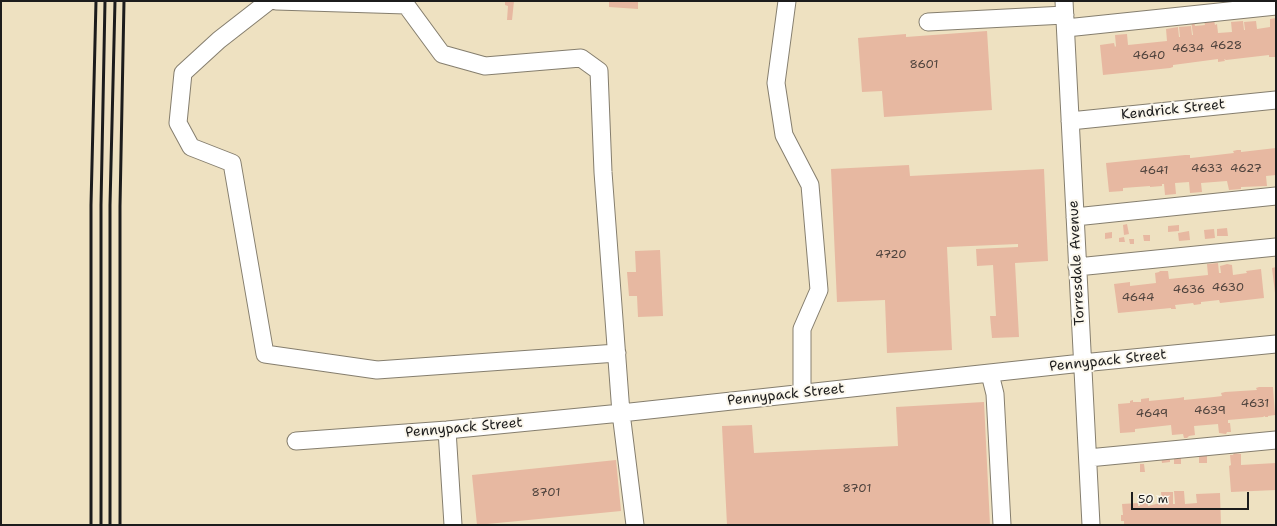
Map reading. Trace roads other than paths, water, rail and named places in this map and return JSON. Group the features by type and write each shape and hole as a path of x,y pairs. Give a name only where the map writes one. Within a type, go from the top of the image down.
{"street":[{"path":"269,1 219,40 183,73 178,123 190,148 232,163 265,354 377,370 617,354"},
{"path":"276,1 406,5 442,54 485,66 582,58 599,71 603,172 617,354 622,413 635,525"},
{"path":"787,1 776,83 784,135 810,185 819,290 802,329 802,393"},
{"path":"928,22 1065,14 1276,6"},
{"name":"Torresdale Avenue","path":"1065,14 1091,525"},
{"name":"Kendrick Street","path":"1070,121 1276,100"},
{"path":"1075,217 1276,196"},
{"path":"1077,267 1276,247"},
{"name":"Pennypack Street","path":"296,441 447,430 622,413 1082,363 1276,344"},
{"path":"990,374 995,394 1002,525"},
{"path":"447,430 453,525"},
{"path":"1088,458 1276,440"}],"railway":[{"path":"91,525 91,205 96,1"},
{"path":"101,525 101,205 105,1"},
{"path":"110,525 110,205 115,1"},
{"path":"120,525 120,206 124,1"}]}
